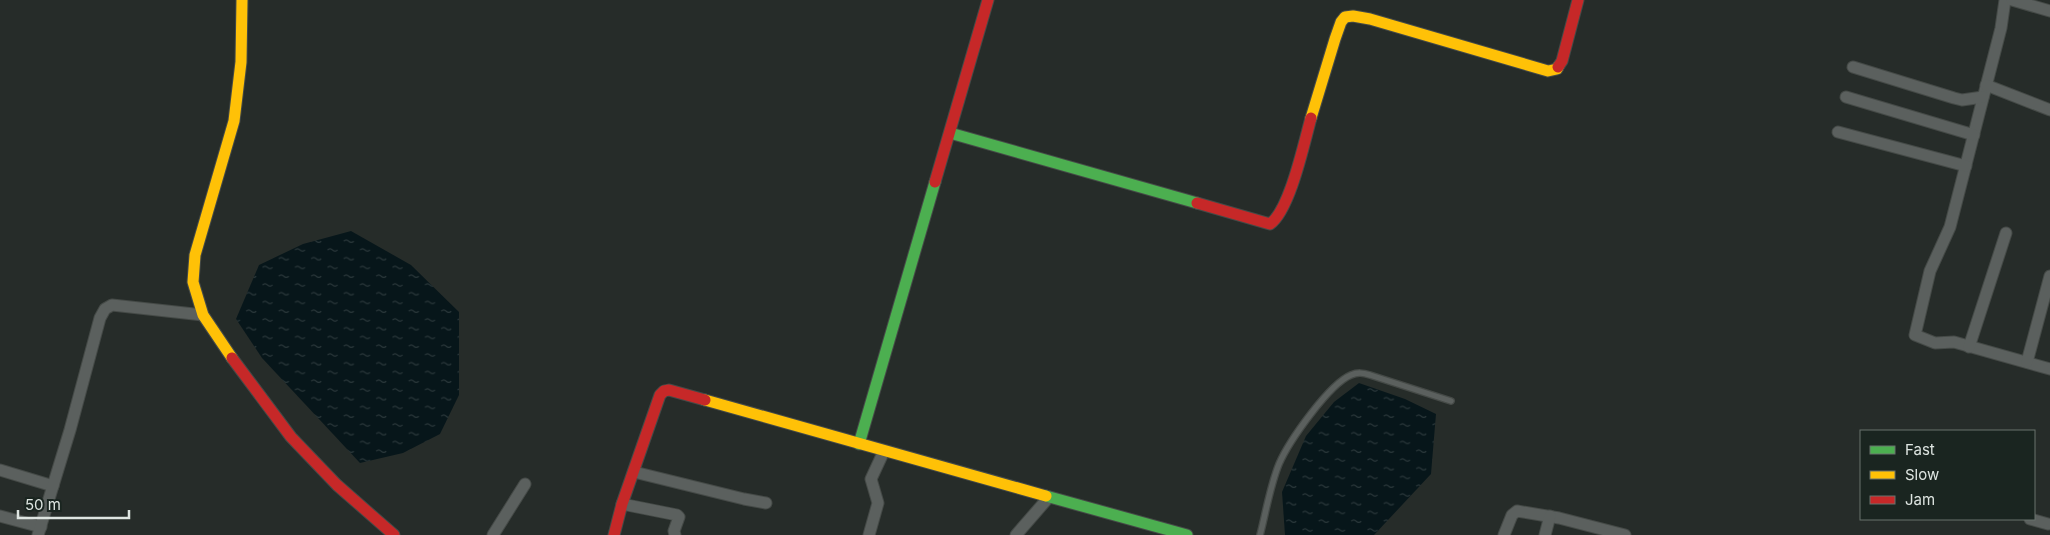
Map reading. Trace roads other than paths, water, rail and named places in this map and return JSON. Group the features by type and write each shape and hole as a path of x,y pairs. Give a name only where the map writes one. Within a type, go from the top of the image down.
{"street":[{"path":"242,0 241,62 234,121 195,255 193,282 203,315 291,437 337,484 394,535"},
{"path":"859,444 988,0"},
{"path":"950,133 1032,154 1270,224 1277,219 1285,204 1335,39 1341,22 1345,17 1353,16 1370,19 1548,71 1557,69 1562,61 1578,0"},
{"path":"2005,0 2001,28 1948,233 1930,271 1915,334 1935,343 1954,342 2050,369"},
{"path":"2012,0 2050,11"},
{"path":"1853,66 1962,100 1984,91 2050,110"},
{"path":"1846,97 1974,135"},
{"path":"1838,132 1966,166"},
{"path":"1969,346 2006,233"},
{"path":"2027,362 2050,276"},
{"path":"0,516 39,531 70,430 100,318 105,309 112,305 203,315"},
{"path":"614,535 622,504 660,396 664,391 669,390 1187,535"},
{"path":"869,535 878,503 871,479 884,451"},
{"path":"0,470 53,486"},
{"path":"634,472 766,503"},
{"path":"493,535 525,484"},
{"path":"1016,535 1049,497"},
{"path":"622,504 677,515 679,517 674,531 675,535"},
{"path":"1504,535 1512,515 1517,511 1550,516 1625,535"},
{"path":"1544,535 1550,516"},
{"path":"2033,520 2048,525"}],"lane":[{"path":"1260,535 1279,464 1300,428 1327,395 1350,375 1359,373 1370,375 1451,401"}],"water":[{"path":"351,231 411,265 459,312 459,395 440,434 403,453 360,463 262,358 236,319 259,265 303,244"},
{"path":"1359,383 1405,399 1436,414 1431,474 1374,535 1285,535 1282,492 1306,436 1334,402"}]}
